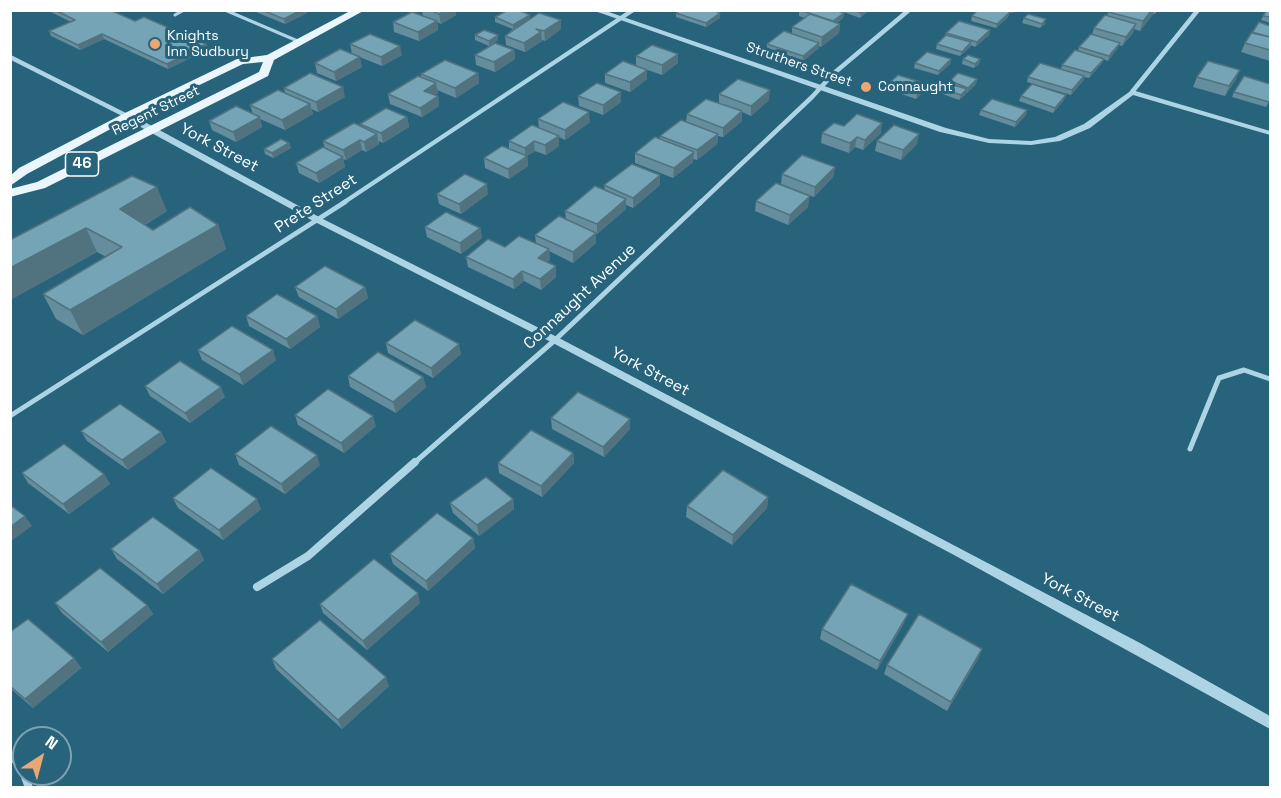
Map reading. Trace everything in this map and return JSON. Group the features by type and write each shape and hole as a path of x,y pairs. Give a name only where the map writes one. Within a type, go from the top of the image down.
{"main road":[{"name":"Regent Street","path":"10,183 23,171 128,116 241,61 269,58 360,10"},
{"name":"Regent Street","path":"10,193 41,185 264,74 269,58"}],"street":[{"name":"Struthers Street","path":"595,10 968,137 989,141 1031,143 1057,139 1087,126 1132,92"},
{"name":"Prete Street","path":"10,416 318,220 633,10"},
{"name":"Connaught Avenue","path":"256,587 308,556 555,340 820,87 909,10"},
{"path":"1198,10 1132,92 1270,133"},
{"name":"York Street","path":"10,57 128,116 318,220 555,340 958,552 1270,723"},
{"path":"1190,449 1219,378 1244,370 1270,379"}],"lane":[{"path":"175,15 184,10"},
{"path":"225,10 300,42"}],"building":[{"name":"Knights Inn Sudbury","path":"55,10 110,10 135,21 144,17 206,44 167,64 102,34 78,45 49,31 75,20"},
{"path":"262,10 301,10 284,19"},
{"path":"429,10 446,10 439,14"},
{"path":"508,10 518,10 530,15 513,25 495,17"},
{"path":"680,10 713,10 720,13 706,23 676,13"},
{"path":"800,10 836,10 844,13 833,21"},
{"path":"978,10 1010,12 997,24 972,16"},
{"path":"1109,10 1152,10 1143,21 1108,12"},
{"path":"1267,10 1270,10 1270,17 1263,16"},
{"path":"412,12 437,21 418,32 393,22"},
{"path":"539,13 561,20 544,31 536,29 541,32 524,43 505,36"},
{"path":"810,14 840,24 822,37 792,27"},
{"path":"1028,14 1046,19 1042,24 1024,18"},
{"path":"1105,15 1136,24 1126,37 1094,28"},
{"path":"959,21 990,30 977,42 946,33"},
{"path":"1259,22 1270,26 1270,37 1252,33"},
{"path":"484,30 498,35 489,41 475,35"},
{"path":"784,31 819,43 803,56 767,44"},
{"path":"1252,32 1270,37 1270,50 1245,43"},
{"path":"370,34 400,46 381,57 350,44"},
{"path":"1091,34 1120,43 1109,56 1079,47"},
{"path":"946,35 971,42 962,52 937,44"},
{"path":"495,43 514,50 494,62 475,55"},
{"path":"652,45 678,54 662,65 636,56"},
{"path":"340,49 360,57 334,72 315,63"},
{"path":"1075,50 1104,59 1091,73 1062,65"},
{"path":"927,52 951,59 939,71 915,63"},
{"path":"968,55 980,59 975,64 963,59"},
{"path":"445,60 478,73 455,88 421,74"},
{"path":"623,61 647,70 630,82 605,74"},
{"path":"1208,61 1240,70 1229,86 1197,77"},
{"path":"1040,63 1084,76 1072,90 1028,77"},
{"path":"310,73 343,87 316,102 284,88"},
{"path":"958,73 977,79 968,88 950,81"},
{"path":"898,75 927,84 917,94 888,84"},
{"path":"418,76 436,83 424,91 438,96 420,108 388,94"},
{"path":"1244,76 1270,84 1269,102 1234,92"},
{"path":"738,79 770,90 751,106 719,94"},
{"path":"597,83 621,92 603,105 578,96"},
{"path":"947,83 967,89 961,95 941,88"},
{"path":"1032,84 1066,95 1055,108 1021,96"},
{"path":"278,90 310,104 282,120 250,105"},
{"path":"706,99 742,111 723,128 687,114"},
{"path":"992,99 1027,110 1016,122 981,110"},
{"path":"563,102 589,112 565,130 538,119"},
{"path":"236,106 260,117 233,132 209,121"},
{"path":"386,108 407,117 381,133 360,124"},
{"path":"857,114 882,123 865,140 857,137 850,143 822,133 834,123 844,126"},
{"path":"681,120 718,134 697,150 660,136"},
{"path":"354,123 377,134 364,142 360,140 343,150 323,141"},
{"path":"532,125 559,136 545,145 534,141 525,148 509,141"},
{"path":"894,125 919,134 903,150 877,141"},
{"path":"655,137 694,152 674,168 635,153"},
{"path":"281,139 289,143 272,153 264,149"},
{"path":"502,146 527,156 508,169 484,158"},
{"path":"323,147 343,157 316,173 296,163"},
{"path":"802,155 835,167 815,187 782,174"},
{"path":"632,164 660,175 633,198 604,185"},
{"path":"465,174 487,184 459,204 437,194"},
{"path":"132,176 157,187 120,209 153,230 190,207 218,225 70,310 43,294 122,247 86,228 10,268 10,240"},
{"path":"776,183 810,196 790,215 756,201"},
{"path":"595,186 626,199 597,224 565,211"},
{"path":"446,212 480,228 460,243 425,227"},
{"path":"559,216 596,233 573,252 535,235"},
{"path":"519,236 549,249 538,258 556,266 540,279 522,271 513,279 466,257 488,239 505,247"},
{"path":"325,266 365,287 336,309 295,287"},
{"path":"277,294 317,316 286,339 246,316"},
{"path":"415,320 459,344 431,368 386,343"},
{"path":"232,326 273,350 239,374 198,350"},
{"path":"378,352 423,377 393,402 348,376"},
{"path":"180,361 221,387 185,413 145,386"},
{"path":"328,389 373,416 341,443 295,415"},
{"path":"578,392 630,419 603,447 551,418"},
{"path":"120,404 161,432 122,460 81,431"},
{"path":"271,426 317,455 281,484 235,454"},
{"path":"531,430 573,453 541,486 498,463"},
{"path":"64,444 104,474 63,504 22,473"},
{"path":"211,468 257,499 219,530 173,498"},
{"path":"723,470 768,497 733,535 687,506"},
{"path":"486,477 513,499 477,525 450,503"},
{"path":"10,505 25,516 10,527"},
{"path":"437,513 473,538 426,581 390,554"},
{"path":"153,517 199,550 157,584 111,549"},
{"path":"374,559 418,593 363,641 320,604"},
{"path":"100,568 147,605 101,642 55,603"},
{"path":"851,584 908,614 880,661 822,629"},
{"path":"919,614 982,649 951,702 887,665"},
{"path":"28,619 74,658 25,699 10,686 10,632"},
{"path":"320,620 386,677 338,720 272,659"}],"place":[{"name":"Knights Inn Sudbury","path":"155,44"},
{"name":"Connaught","path":"866,87"}]}
